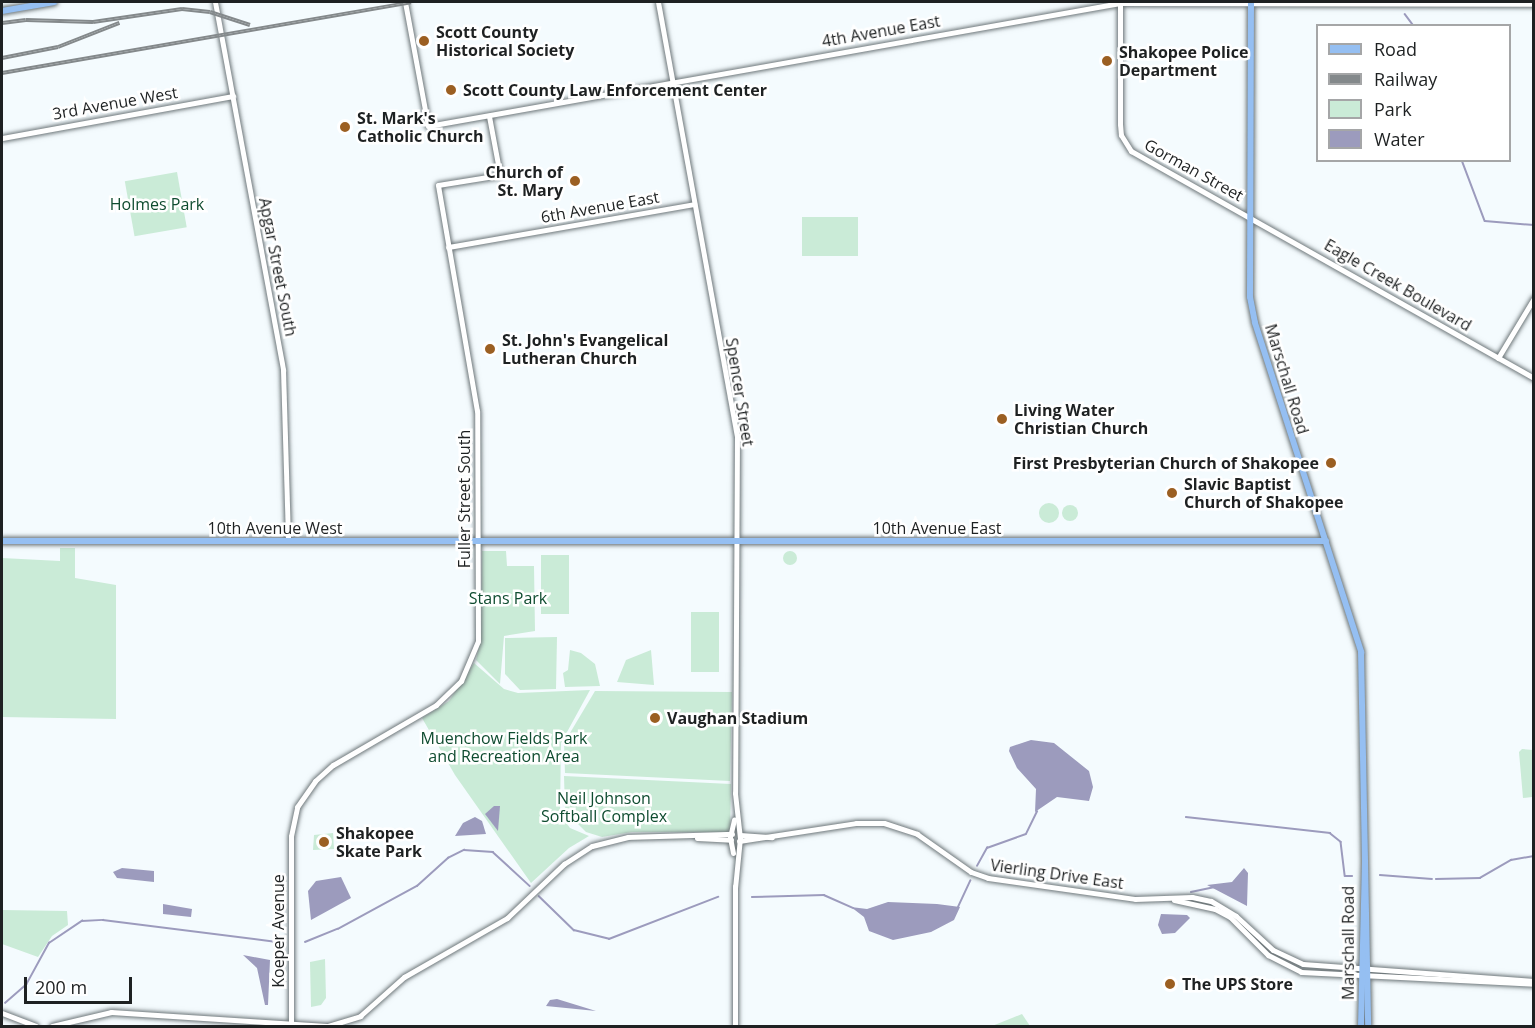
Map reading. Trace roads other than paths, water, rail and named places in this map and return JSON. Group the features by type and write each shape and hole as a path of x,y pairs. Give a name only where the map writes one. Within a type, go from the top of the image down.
{"main road":[{"path":"2,11 54,2"},
{"name":"Marschall Road","path":"1251,2 1249,284 1255,323 1361,652 1365,974 1368,1026"},
{"name":"10th Avenue West","path":"2,541 548,542"},
{"name":"10th Avenue East","path":"548,542 1326,542"},
{"name":"Marschall Road","path":"1361,1026 1365,974"}],"street":[{"name":"Apgar Street South","path":"216,2 283,373 288,541"},
{"name":"4th Avenue East","path":"405,2 428,126 1120,3 1533,4"},
{"name":"Spencer Street","path":"658,2 737,435 735,793 731,837 735,888 735,1026"},
{"name":"Gorman Street","path":"1120,3 1120,124 1125,143 1140,157 1249,217"},
{"name":"3rd Avenue West","path":"2,138 232,96"},
{"name":"Fuller Street South","path":"291,836 297,807 315,781 333,765 436,705 461,681 477,641 479,542 477,411 438,185 500,175 489,116"},
{"name":"6th Avenue East","path":"448,247 694,204"},
{"name":"Eagle Creek Boulevard","path":"1249,217 1533,378"},
{"path":"1498,358 1533,298"},
{"name":"Spencer Street","path":"735,793 739,838 735,888"},
{"name":"Vierling Drive East","path":"731,837 774,838 856,823 884,823 917,834 972,872 988,878 1129,898 1173,900 1215,909 1230,917 1268,956 1293,969 1533,982"},
{"name":"Koeper Avenue","path":"291,836 291,1026"},
{"path":"52,1026 111,1012 291,1026 328,1026 360,1016 404,977 507,918 564,864 592,846 612,840 731,837"},
{"name":"Vierling Drive East","path":"1173,900 1192,897 1211,901 1236,916 1280,955 1314,965 1365,966 1533,982"},
{"path":"1293,969 1314,965"},
{"path":"2,1013 36,1026"}],"water":[{"path":"1031,740 1054,743 1089,771 1093,787 1089,801 1057,797 1035,812 1036,789 1017,768 1009,751 1010,747"},
{"path":"494,806 500,806 498,831 485,814"},
{"path":"475,817 482,821 486,834 455,836 463,823"},
{"path":"122,868 154,871 154,882 117,878 113,872"},
{"path":"1244,868 1248,873 1247,906 1207,885 1232,882"},
{"path":"341,877 351,898 311,920 308,891 316,881"},
{"path":"888,902 960,907 954,920 931,932 893,940 869,931 864,917 851,907 867,909"},
{"path":"163,904 192,909 191,917 163,914"},
{"path":"1161,914 1187,915 1190,918 1175,933 1162,934 1158,925"},
{"path":"243,955 270,960 268,1005 265,1005 257,968"},
{"path":"557,999 596,1011 546,1006 550,1000"}],"waterway":[{"path":"1405,14 1412,24"},
{"path":"1463,162 1485,221 1534,225"},
{"path":"977,866 987,848 1026,834 1037,811"},
{"path":"1186,817 1330,833 1341,842 1345,876 1352,876"},
{"path":"305,942 338,929 417,886 448,858 464,850 493,852 530,886"},
{"path":"1436,879 1480,878 1511,860 1534,856"},
{"path":"1380,875 1432,879"},
{"path":"958,907 970,881"},
{"path":"1191,892 1214,887"},
{"path":"752,897 824,895 853,908"},
{"path":"539,896 574,930 609,939 718,897"},
{"path":"5,1003 26,985 49,943 82,921 103,920 277,942"}],"railway":[{"path":"2,73 411,2"},
{"path":"2,23 26,20 93,22 182,9 210,12 250,25"},
{"path":"2,58 58,47 119,23"}],"place":[{"name":"Scott County Historical Society","path":"424,41"},
{"name":"Shakopee Police Department","path":"1107,61"},
{"name":"Scott County Law Enforcement Center","path":"451,90"},
{"name":"St. Mark's Catholic Church","path":"345,127"},
{"name":"Church of St. Mary","path":"575,181"},
{"name":"St. John's Evangelical Lutheran Church","path":"490,349"},
{"name":"Living Water Christian Church","path":"1002,419"},
{"name":"First Presbyterian Church of Shakopee","path":"1331,463"},
{"name":"Slavic Baptist Church of Shakopee","path":"1172,493"},
{"name":"Vaughan Stadium","path":"655,718"},
{"name":"Shakopee Skate Park","path":"324,842"},
{"name":"The UPS Store","path":"1170,984"}],"park label":[{"name":"Holmes Park","path":"157,204"},
{"name":"Stans Park","path":"508,598"},
{"name":"Muenchow Fields Park and Recreation Area","path":"504,747"},
{"name":"Neil Johnson Softball Complex","path":"604,807"}]}
